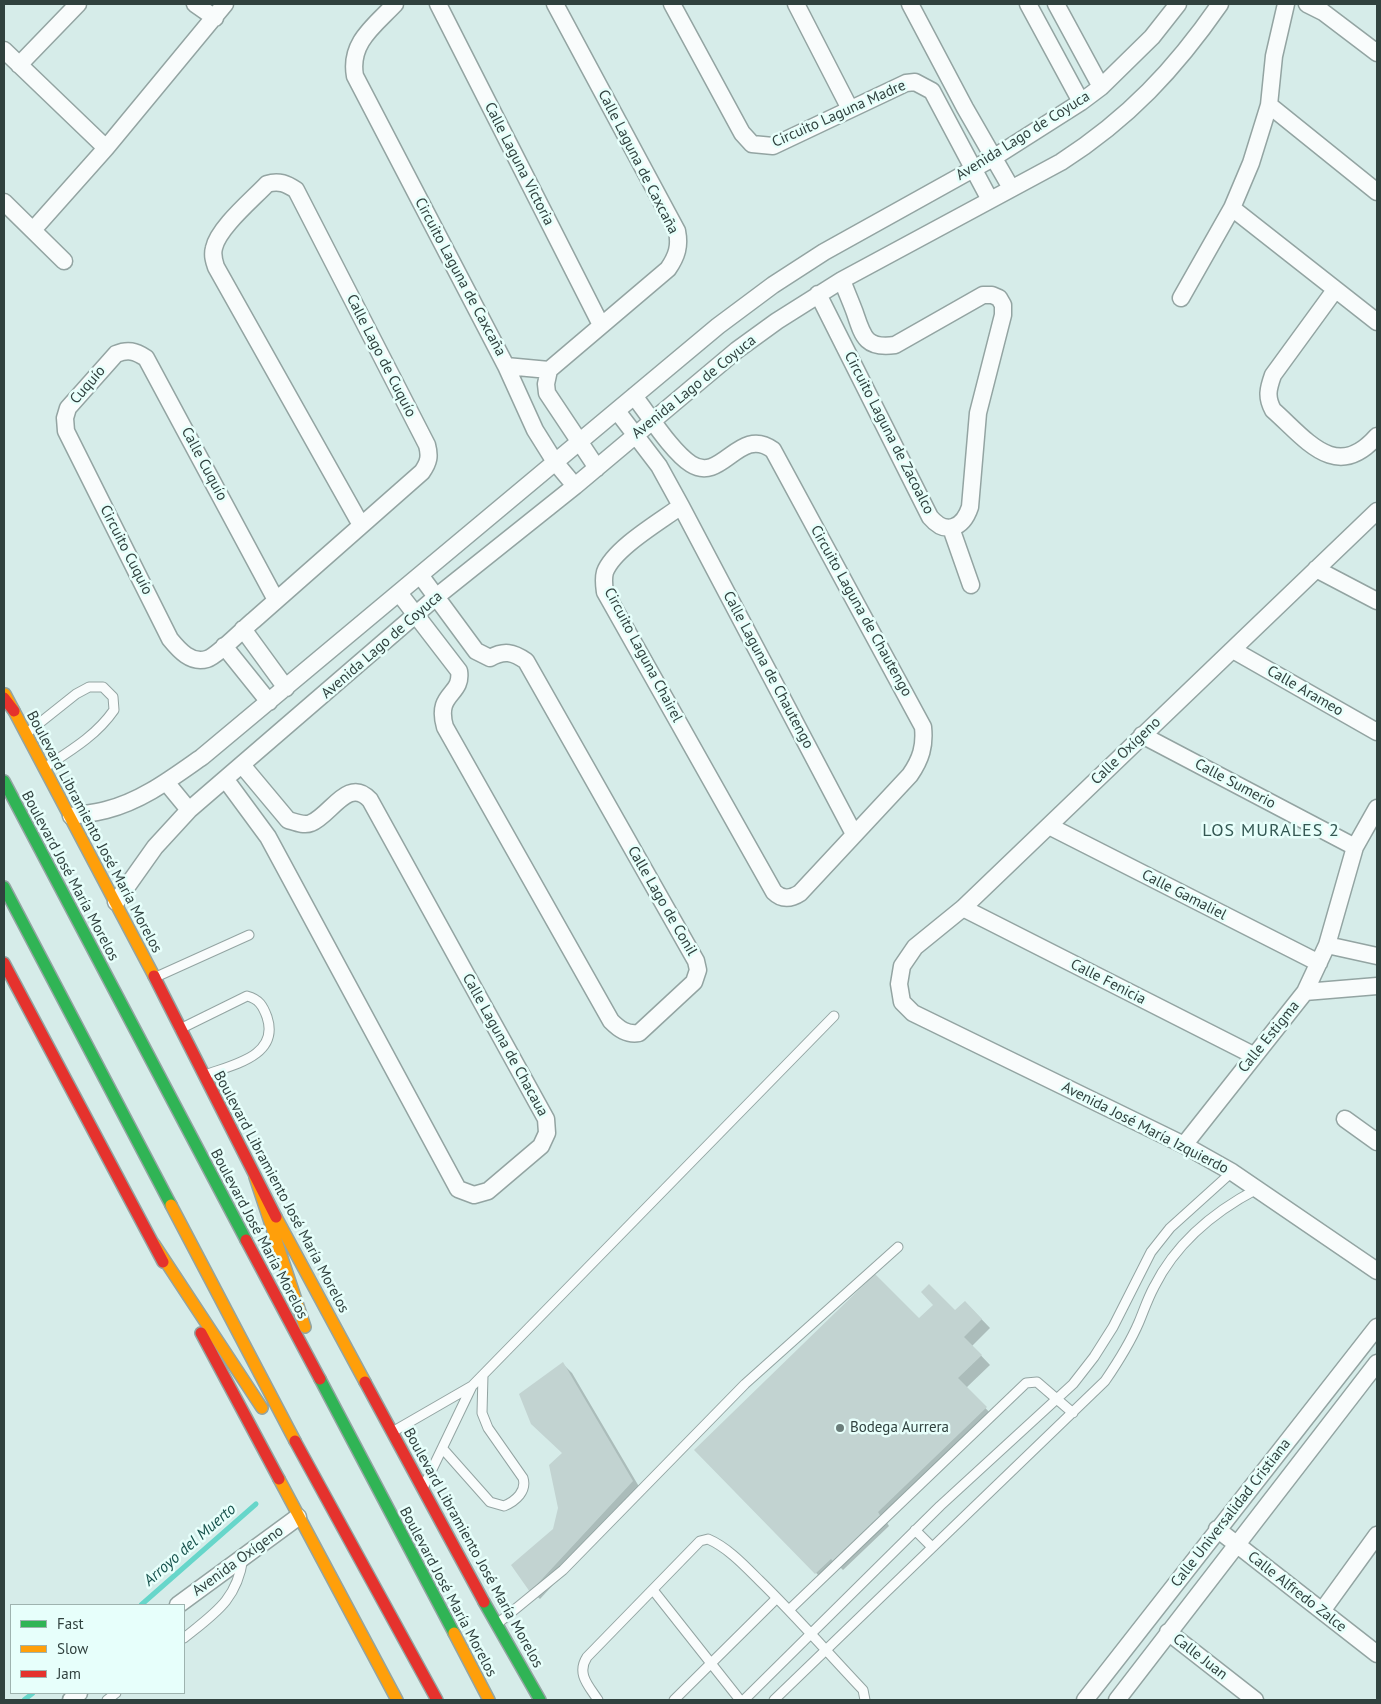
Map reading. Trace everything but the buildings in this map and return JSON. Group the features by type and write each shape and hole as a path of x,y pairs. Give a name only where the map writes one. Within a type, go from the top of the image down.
{"main road":[{"name":"Boulevard Libramiento José María Morelos","path":"4,693 116,902 255,1177 496,1624 540,1700"},
{"path":"4,698 14,711"},
{"name":"Boulevard José María Morelos","path":"4,781 489,1700"},
{"path":"4,887 295,1441 437,1700"},
{"path":"4,964 397,1700"},
{"path":"255,1177 337,1415"},
{"path":"154,1244 254,1397 269,1416 295,1441"}],"street":[{"path":"19,65 78,4"},
{"path":"195,4 215,18"},
{"path":"33,230 106,148 225,4"},
{"name":"Circuito Laguna de Caxcaña","path":"395,4 355,50 353,64 355,76 506,366 535,430 555,462 575,486"},
{"name":"Calle Laguna Victoria","path":"438,4 601,325"},
{"name":"Calle Laguna de Caxcaña","path":"549,370 668,269 675,259 678,239 677,231 555,4"},
{"name":"Circuito Laguna Madre","path":"672,4 742,133 752,144 773,146 906,82 915,82 932,91 990,200"},
{"path":"796,4 850,109"},
{"path":"910,4 1011,188"},
{"path":"1028,4 1081,102"},
{"path":"1056,4 1101,87"},
{"name":"Avenida Lago de Coyuca","path":"71,816 106,811 133,801 166,782 202,757 718,326 773,285 824,252 993,158 1081,102 1101,87 1152,36 1178,4"},
{"name":"Avenida Lago de Coyuca","path":"116,902 155,847 189,810 436,597 597,468 737,350 818,294 1089,144 1131,110 1167,74 1220,4"},
{"path":"1181,298 1232,208 1251,163 1269,105 1274,56 1288,4"},
{"path":"1307,4 1323,12 1377,53"},
{"path":"4,50 106,148"},
{"path":"1269,105 1377,192"},
{"name":"Calle Lago de Cuquío","path":"209,659 361,526 422,472 428,464 430,454 296,190 285,184 274,182 267,184 220,235 214,247 213,256 216,267 361,526"},
{"path":"4,202 64,261"},
{"path":"1232,208 1377,322"},
{"name":"Circuito Laguna de Zacoalco","path":"818,294 930,518 941,527 951,528 959,525 966,519 970,507 978,413 1003,315 1003,305 999,298 992,295 983,295 895,345 884,346 867,340 860,332 842,280"},
{"path":"1335,290 1272,375 1268,389 1268,400 1272,410 1322,454 1342,457 1355,455 1368,447 1377,436"},
{"name":"Calle Cuquío","path":"116,354 126,350 136,352 146,358 276,600"},
{"name":"Cuquío","path":"65,418 68,408 116,354"},
{"path":"506,366 549,370 546,384 547,393 597,468"},
{"name":"Circuito Laguna de Chautengo","path":"634,396 679,453 690,463 702,468 715,466 749,444 762,444 773,450 923,727 923,751 910,775 800,893 790,898 782,898"},
{"path":"617,411 658,466 682,506"},
{"name":"Circuito Cuquío","path":"65,418 66,431 170,639 181,651 190,657 199,660 209,659"},
{"name":"Calle Laguna de Chautengo","path":"682,506 854,834"},
{"name":"Circuito Laguna Chairel","path":"682,506 619,552 606,570 605,592 774,892 782,898"},
{"name":"Calle Oxígeno","path":"902,1002 900,984 902,966 915,947 963,908 1050,826 1142,735 1377,511"},
{"path":"951,528 971,585"},
{"path":"1316,569 1377,601"},
{"name":"Calle Lago de Conil","path":"399,593 459,671 458,685 444,702 443,717 445,727 611,1021 623,1031 639,1033 694,982 698,970 696,961 526,661 512,654 501,652 490,658 476,651 420,575"},
{"path":"243,629 286,688"},
{"path":"224,646 269,702"},
{"name":"Calle Arameo","path":"1233,650 1377,732"},
{"name":"Calle Sumerio","path":"1142,735 1355,847"},
{"path":"242,765 288,820 268,837"},
{"name":"Calle Laguna de Chacaua","path":"226,780 268,837 458,1189 474,1195 488,1192 541,1146 547,1133 546,1119 370,800 361,793 350,792 312,823 297,823 288,820"},
{"path":"166,782 189,810"},
{"name":"Calle Estigma","path":"1184,1145 1253,1055 1293,1011 1305,992 1327,945 1355,847 1377,808"},
{"name":"Calle Gamaliel","path":"1050,826 1319,964"},
{"name":"Calle Fenicia","path":"963,908 1253,1055"},
{"path":"1327,945 1377,956"},
{"path":"1305,992 1377,986"},
{"name":"Avenida José María Izquierdo","path":"902,1002 913,1012 1184,1145 1232,1172 1377,1271"},
{"path":"1345,1119 1377,1142"},
{"name":"Calle Universalidad Cristiana","path":"1085,1700 1377,1327"},
{"name":"Calle Universalidad Cristiana","path":"1117,1700 1377,1363"},
{"name":"Avenida Oxígeno","path":"179,1604 298,1517"},
{"name":"Calle Alfredo Zalce","path":"1218,1529 1377,1654"},
{"path":"1322,1611 1377,1536"},
{"name":"Calle Juan","path":"1168,1632 1255,1700"}],"lane":[{"path":"26,734 76,694 88,687 103,687 113,697 114,710 106,722 92,735 44,768"},
{"path":"154,978 249,935"},
{"path":"179,1029 247,996 256,998 263,1007 270,1035 266,1045 248,1058 203,1076"},
{"path":"392,1433 472,1386 834,1016"},
{"path":"653,1590 742,1700 915,1530 1057,1400 1094,1357 1113,1327 1151,1252 1170,1228 1232,1172"},
{"path":"774,1700 1105,1382 1124,1353 1154,1287 1170,1260 1217,1213 1257,1189"},
{"path":"496,1624 563,1570 745,1384 898,1248"},
{"path":"443,1449 490,1502 504,1506 521,1494 524,1483 523,1478 488,1428 482,1413 483,1374"},
{"path":"789,1610 1026,1384 1037,1382 1073,1413"},
{"path":"423,1487 472,1386"},
{"path":"915,1530 932,1547"},
{"path":"598,1700 582,1673 582,1665 700,1541 708,1539 716,1542 744,1565 789,1610 862,1690 865,1700"},
{"path":"185,1637 233,1595 241,1575 243,1558"},
{"path":"674,1700 777,1598"}],"waterway":[{"name":"Arroyo del Muerto","path":"142,1604 256,1504"},
{"name":"Arroyo del Muerto","path":"24,1700 32,1694"}],"traffic: fast":[{"path":"4,781 246,1240"},
{"path":"4,887 171,1205"},
{"path":"320,1379 454,1633"},
{"path":"484,1602 540,1700"}],"traffic: slow":[{"path":"5,694 154,976"},
{"path":"255,1177 305,1327"},
{"path":"171,1205 295,1441"},
{"path":"276,1217 365,1382"},
{"path":"154,1244 262,1408"},
{"path":"279,1479 397,1700"},
{"path":"454,1633 489,1700"}],"traffic: jam":[{"path":"4,698 14,711"},
{"path":"4,963 163,1262"},
{"path":"154,976 276,1217"},
{"path":"246,1240 320,1379"},
{"path":"201,1333 279,1479"},
{"path":"365,1382 484,1602"},
{"path":"295,1441 437,1700"}],"place":[{"name":"Bodega Aurrera","path":"840,1428"}],"district":[{"name":"LOS MURALES 2","path":"1271,831"}]}
